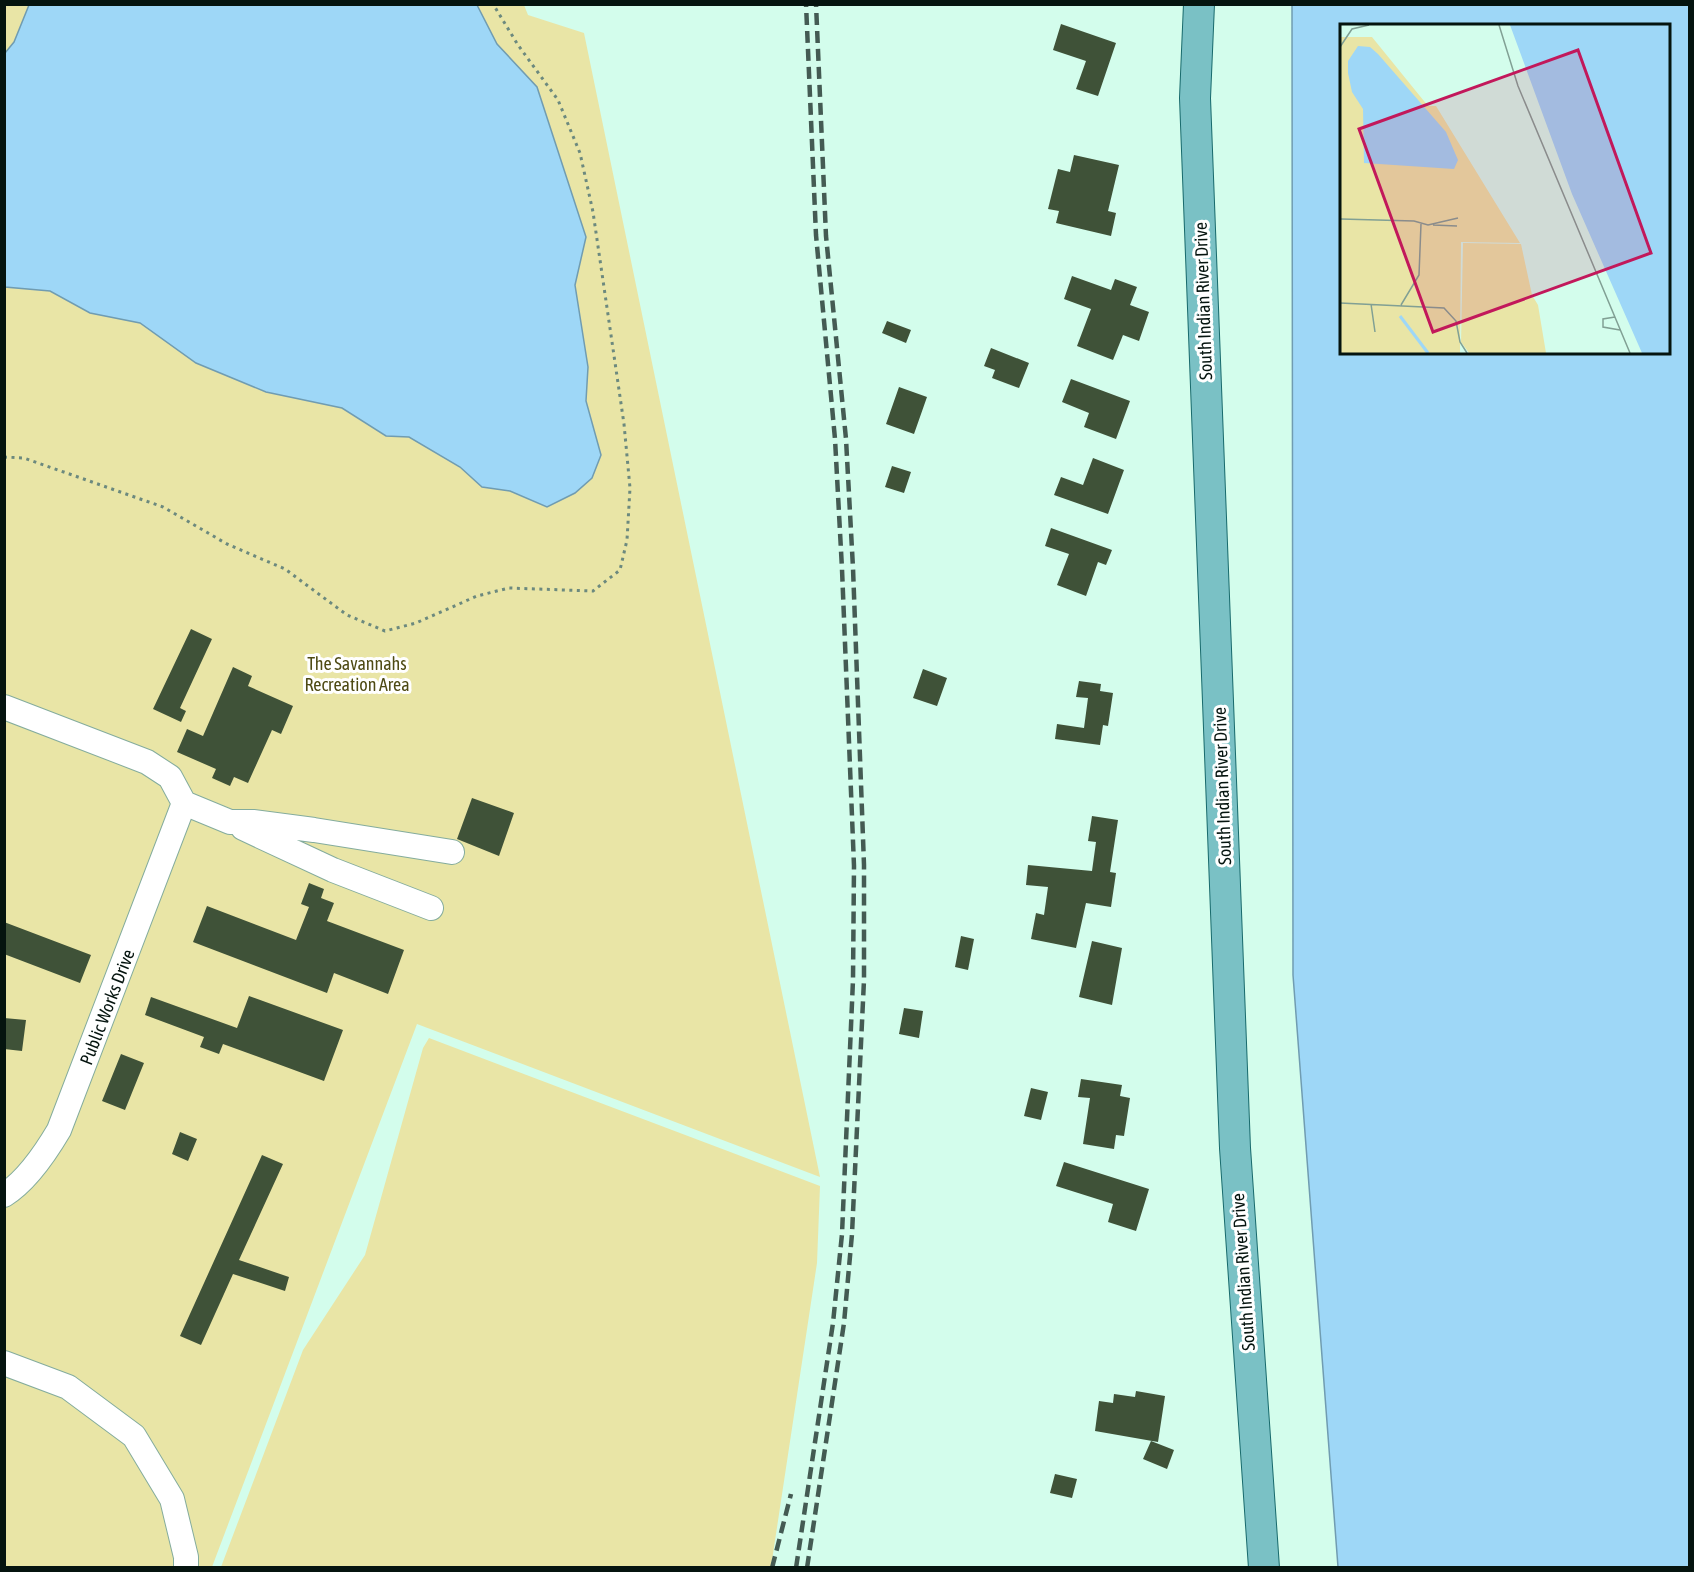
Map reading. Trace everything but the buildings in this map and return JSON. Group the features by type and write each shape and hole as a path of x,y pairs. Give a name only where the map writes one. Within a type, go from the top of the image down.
{"main road":[{"name":"South Indian River Drive","path":"1199,4 1195,98 1235,1148 1264,1568"}],"street":[{"path":"4,707 147,762 170,777 184,803 333,870 431,908"},
{"name":"Public Works Drive","path":"4,1195 14,1189 59,1130 184,803"},
{"path":"230,822 253,822 314,830 452,852"},
{"path":"4,1363 68,1387 134,1437 172,1499 186,1557 186,1568"}],"path":[{"path":"4,457 24,458 163,507 227,544 285,569 347,615 385,631 416,623 477,596 509,588 593,591 620,570 627,540 630,488 624,424 593,212 580,153 558,100 518,45 493,4"}],"green space":[{"name":"The Savannahs Recreation Area","path":"5,5 524,5 528,15 584,33 820,1177 417,1024 212,1567 5,1568"},
{"path":"429,1038 820,1186 817,1263 771,1567 221,1567 303,1350 365,1255 423,1048"}],"water":[{"path":"29,5 477,5 497,44 537,87 586,237 575,285 588,367 586,401 601,455 592,478 575,493 547,507 510,491 482,487 460,467 409,437 386,436 342,408 266,392 196,363 140,323 90,313 50,291 5,287 5,53 14,42"},
{"path":"1292,5 1689,5 1689,1567 1338,1567 1293,975"}],"railway":[{"path":"796,1568 833,1323 842,1234 853,980 854,866 835,439 816,235 806,4"},
{"path":"807,1568 844,1323 852,1234 864,980 864,865 853,568 846,439 826,236 816,4"},
{"path":"772,1568 791,1494"}]}
